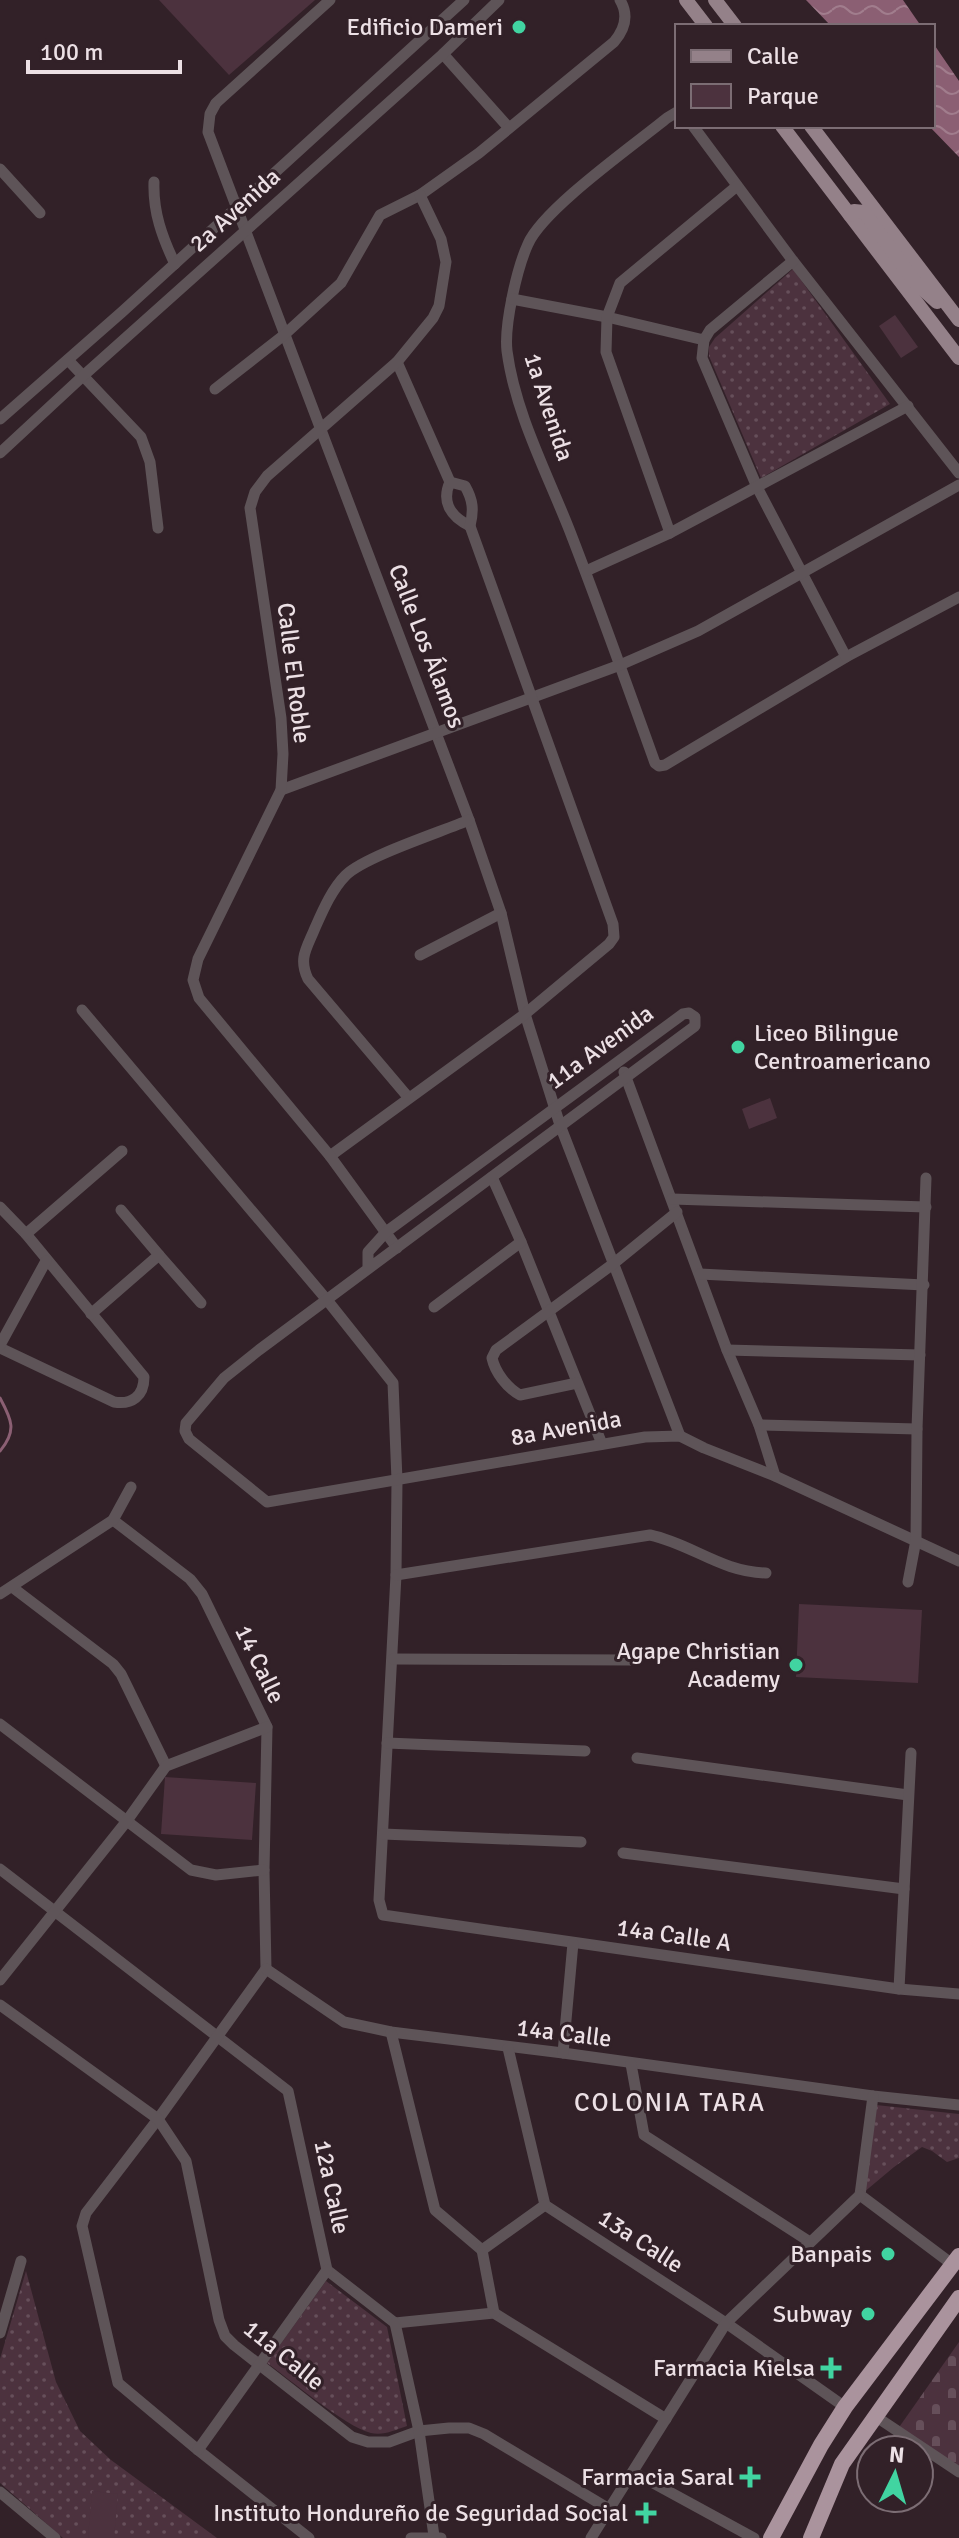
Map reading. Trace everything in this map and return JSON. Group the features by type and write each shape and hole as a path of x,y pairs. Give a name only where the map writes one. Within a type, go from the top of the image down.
{"highway":[{"path":"774,2538 821,2445 845,2407 957,2260"},
{"path":"774,2538 840,2422 957,2260"},
{"path":"803,2538 826,2485 959,2298"},
{"path":"811,2538 842,2464"}],"main road":[{"path":"686,0 704,24"},
{"path":"715,0 733,24"},
{"path":"784,128 959,358"},
{"path":"813,128 956,317"},
{"path":"850,215 854,211 864,212 915,282 956,317"}],"street":[{"name":"Calle Los Álamos","path":"330,0 216,103 210,114 208,132 469,820 501,913 525,1014 560,1125 680,1436"},
{"name":"2a Avenida","path":"0,419 464,0"},
{"name":"2a Avenida","path":"0,453 499,0"},
{"path":"215,389 284,335 341,283 380,215 420,195 479,153 614,42 622,33 626,20 620,0"},
{"path":"443,54 509,128"},
{"name":"1a Avenida","path":"675,114 583,186 540,225 528,243 507,324 507,349 516,395 586,571 655,763 665,765 846,657"},
{"path":"694,128 793,261 959,473"},
{"path":"0,169 40,213"},
{"path":"154,182 153,203 162,237 175,264"},
{"path":"670,533 606,352 607,317 620,283 737,186"},
{"name":"Calle El Roble","path":"397,1248 330,1156 199,998 193,980 198,959 281,790 281,718 250,508 255,492 267,476 397,362 433,318 439,306 446,262 444,249 420,195"},
{"path":"793,261 710,330 704,340 702,358 757,487 846,657 959,597"},
{"path":"512,299 704,340"},
{"path":"122,312 136,329"},
{"path":"68,360 141,437 150,462 158,528"},
{"path":"397,362 450,482 446,491 448,507 455,519 470,526"},
{"path":"586,571 670,533 908,406"},
{"path":"330,1156 525,1014 614,937 613,924 470,526 472,498 465,486 450,482"},
{"path":"281,790 620,665 698,631 959,485"},
{"path":"408,1097 308,979 303,968 303,957 325,905 346,875 363,863 469,820"},
{"path":"420,955 501,913"},
{"path":"82,1010 327,1300 393,1383 397,1480 396,1575 383,1834 581,1842"},
{"name":"11a Avenida","path":"185,1431 186,1423 224,1378 695,1026 695,1017 689,1013 683,1014 386,1232 368,1252 368,1268"},
{"path":"621,1060 727,1350 759,1425 775,1476"},
{"path":"26,1234 122,1151"},
{"path":"492,1177 602,1444"},
{"path":"908,1582 916,1540 926,1178"},
{"path":"672,1199 926,1207"},
{"path":"0,1207 26,1234 144,1377 144,1387 137,1399 125,1404 114,1402 0,1346 46,1261"},
{"path":"121,1210 201,1303"},
{"path":"577,1383 520,1395 513,1391 494,1367 492,1358 496,1350 613,1264 677,1212"},
{"path":"434,1307 521,1242"},
{"path":"91,1314 159,1255"},
{"path":"700,1274 924,1285"},
{"path":"727,1350 920,1355"},
{"path":"759,1425 917,1429"},
{"name":"8a Avenida","path":"185,1431 189,1439 219,1465 267,1502 645,1437 680,1436 959,1561"},
{"path":"0,1594 113,1520 131,1487"},
{"name":"14 Calle","path":"113,1520 190,1579 196,1587 267,1727 264,1870 266,1969"},
{"path":"396,1575 650,1535 666,1538 722,1565 750,1573 766,1573"},
{"path":"12,1587 113,1664 121,1674 166,1766"},
{"path":"393,1659 631,1660"},
{"path":"0,1724 191,1870 216,1875 264,1870"},
{"path":"0,1980 126,1822 166,1766 267,1727"},
{"path":"387,1743 585,1751"},
{"path":"899,1989 911,1753"},
{"path":"637,1758 908,1795"},
{"name":"14a Calle A","path":"383,1834 379,1900 383,1915 899,1989 959,1994"},
{"path":"623,1853 904,1889"},
{"name":"12a Calle","path":"0,1869 290,2095 327,2270 395,2323"},
{"path":"563,2053 573,1943"},
{"path":"266,1969 86,2213 82,2226 118,2383 309,2538"},
{"name":"14a Calle","path":"266,1969 344,2022 391,2032 959,2105"},
{"name":"11a Calle","path":"0,2005 158,2119 186,2161 225,2336 257,2364 352,2437 368,2442 389,2442 419,2431 469,2428 609,2509"},
{"path":"391,2032 435,2210 482,2250 494,2313"},
{"path":"482,2250 545,2205 508,2048"},
{"path":"631,2064 644,2135 810,2242"},
{"path":"591,2538 726,2323 860,2195 873,2096"},
{"path":"860,2195 957,2260"},
{"name":"13a Calle","path":"545,2205 726,2323 845,2407"},
{"path":"0,2333 21,2261"},
{"path":"198,2450 327,2270"},
{"path":"411,2538 438,2537 395,2323 494,2313 666,2419"},
{"path":"875,2416 959,2472"},
{"path":"633,2472 754,2538"},
{"path":"0,2492 55,2538"}],"green space":[{"path":"159,0 315,0 229,75"},
{"path":"793,269 890,404 761,478 709,356 709,347 715,338"},
{"path":"895,315 918,347 901,358 879,326"},
{"path":"770,1098 777,1118 749,1129 742,1109"},
{"path":"799,1604 922,1610 918,1683 796,1677"},
{"path":"165,1777 256,1783 252,1840 161,1834"},
{"path":"876,2105 959,2114 959,2158 947,2162 922,2147 863,2193"},
{"path":"26,2271 56,2382 80,2431 111,2460 217,2538 63,2538 0,2483 0,2359"},
{"path":"326,2281 387,2327 407,2426 380,2434 360,2429 267,2363"},
{"path":"959,2342 959,2475 935,2459 935,2434 895,2433"},
{"path":"92,2491 118,2494 114,2538 88,2538"}],"water":[{"path":"806,0 903,0 920,24 829,24"},
{"path":"935,46 959,81 959,157 931,128 935,128"}],"waterway":[{"path":"0,1398 11,1425 9,1437 0,1451"}],"place":[{"name":"Edificio Dameri","path":"519,27"},
{"name":"Liceo Bilingue Centroamericano","path":"738,1047"},
{"name":"Agape Christian Academy","path":"796,1665"},
{"name":"Banpais","path":"888,2254"},
{"name":"Subway","path":"868,2314"},
{"name":"Farmacia Kielsa","path":"831,2368"},
{"name":"Farmacia Saral","path":"750,2477"},
{"name":"Instituto Hondureño de Seguridad Social","path":"646,2513"}],"district":[{"name":"COLONIA TARA","path":"670,2103"}]}
